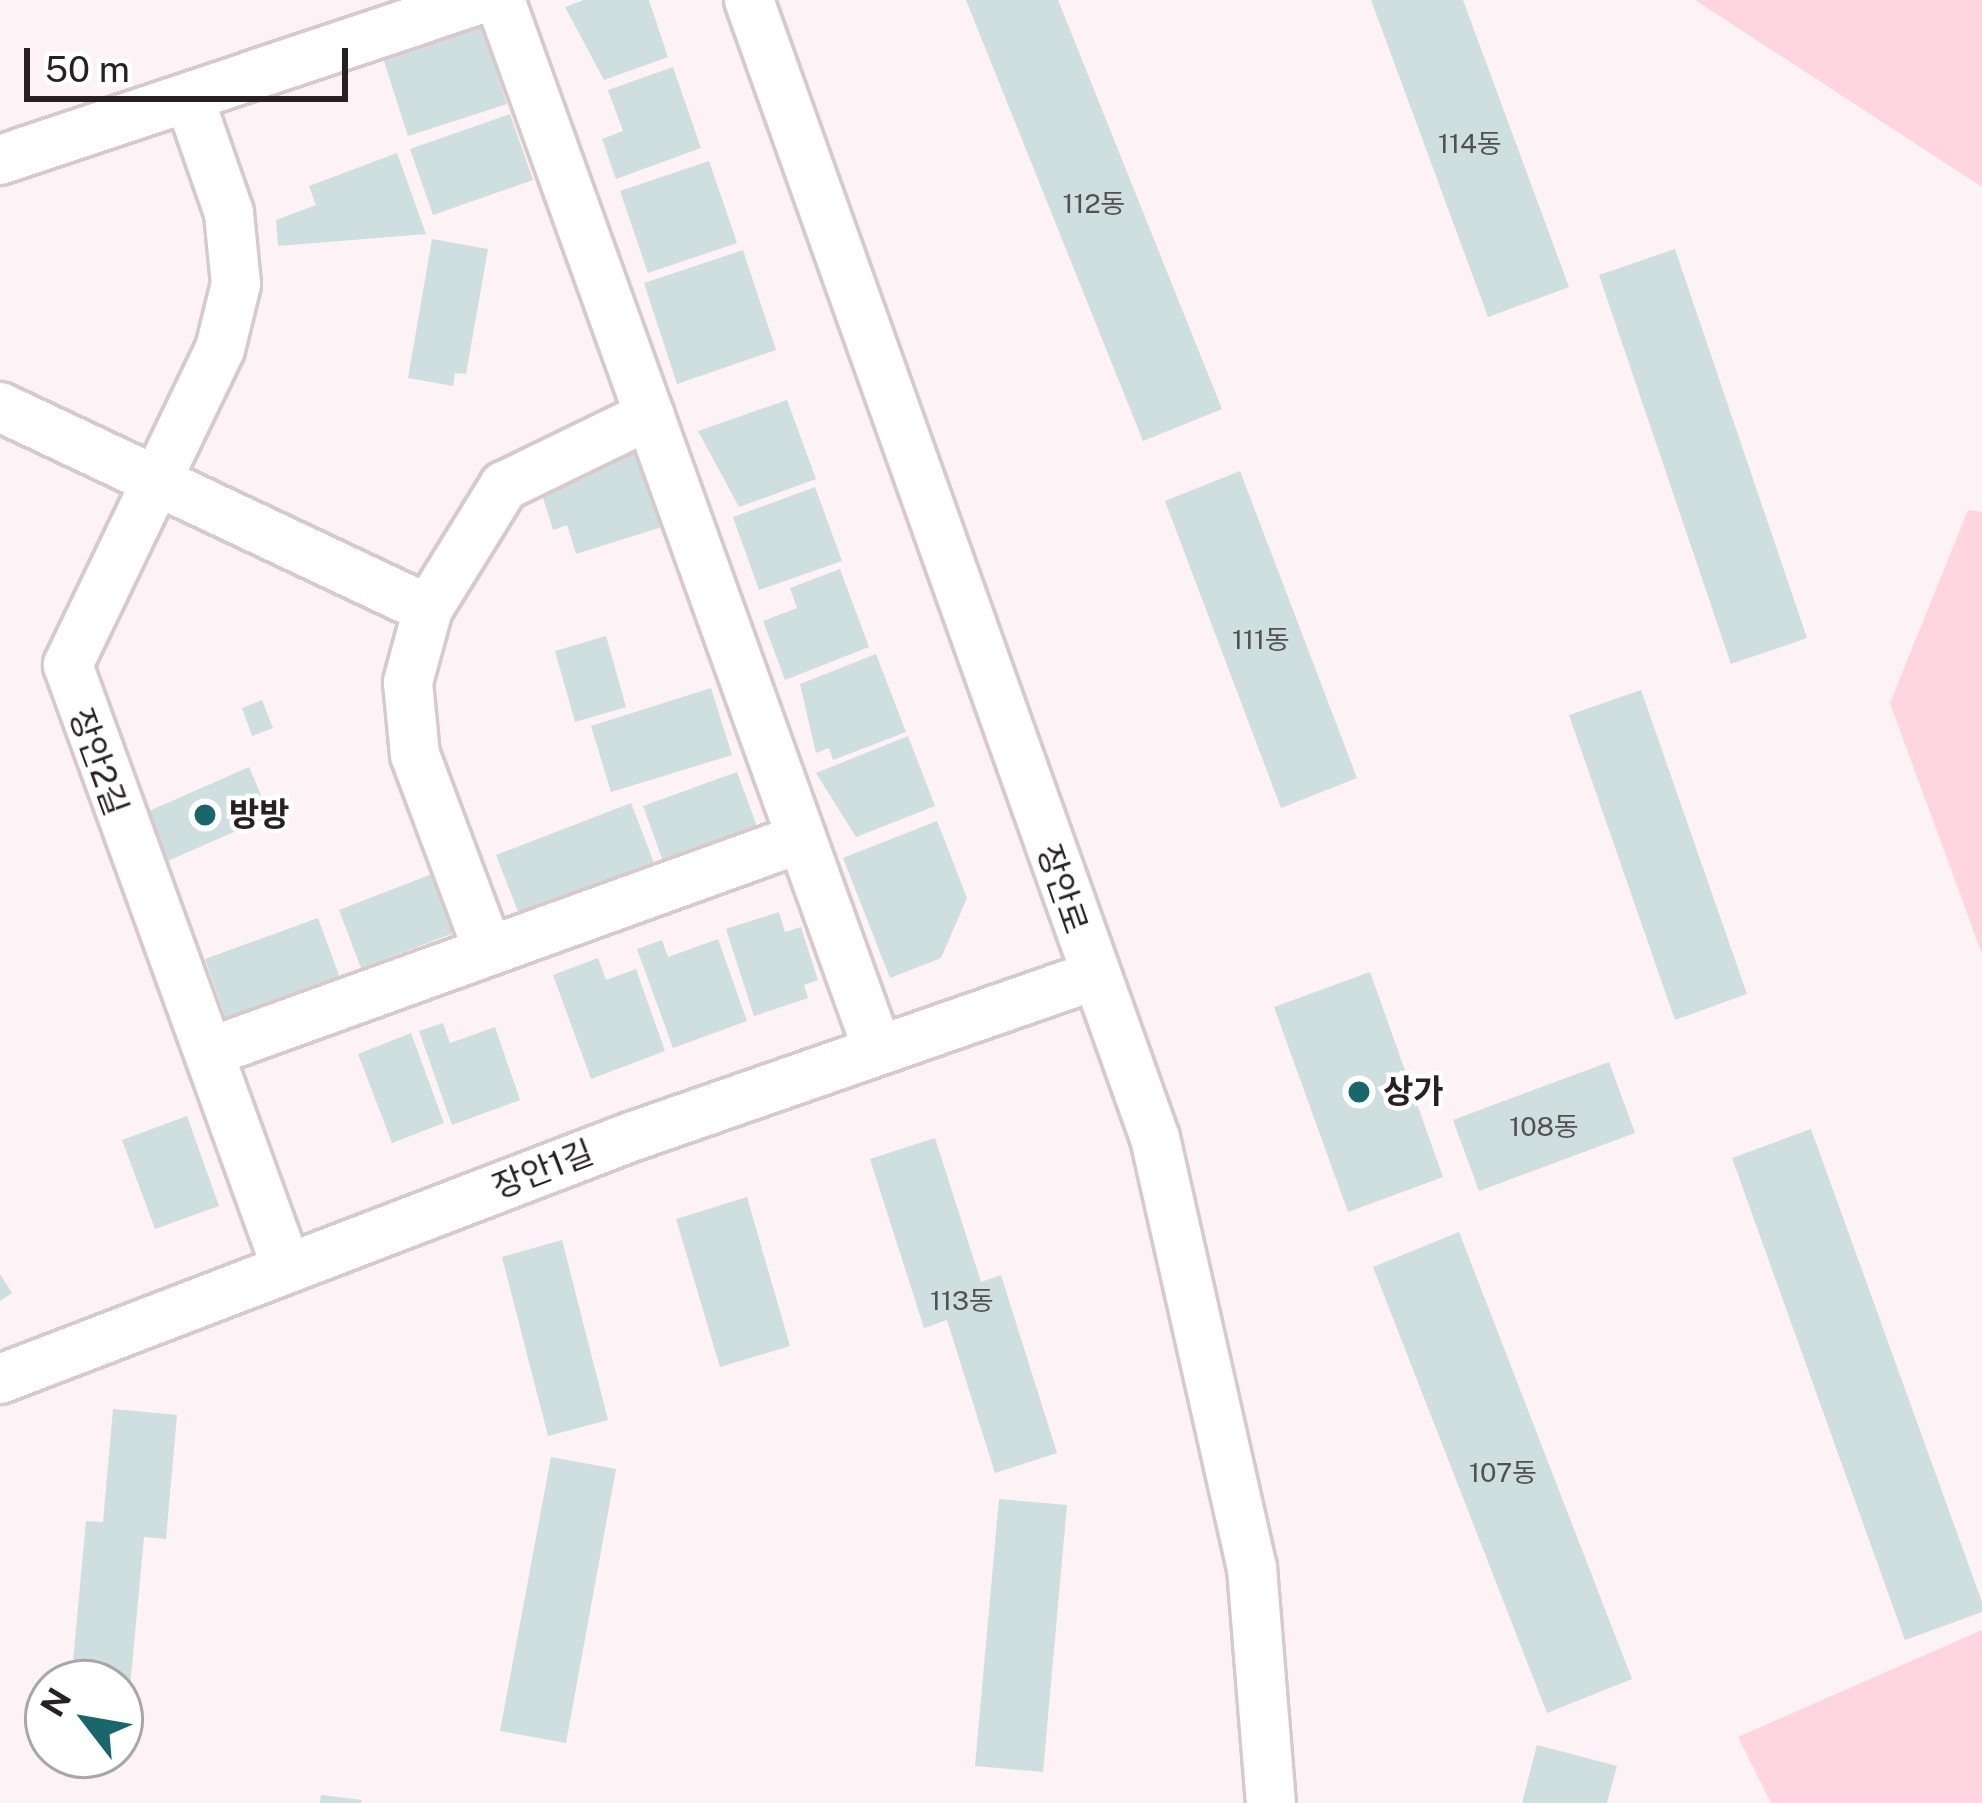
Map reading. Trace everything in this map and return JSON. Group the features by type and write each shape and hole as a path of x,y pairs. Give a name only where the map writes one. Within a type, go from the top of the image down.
{"street":[{"path":"0,160 478,0"},
{"path":"500,0 877,1048"},
{"name":"장안로","path":"748,0 1093,976 1155,1138 1209,1347 1252,1568 1271,1803"},
{"name":"장안2길","path":"189,98 229,213 236,284 220,349 68,665 287,1269"},
{"path":"0,407 158,477 428,609"},
{"path":"488,950 416,755 408,682 428,609 504,486 650,415"},
{"path":"210,1052 802,838"},
{"name":"장안1길","path":"0,1379 877,1048 1093,976"}],"shaded area":[{"path":"1695,0 1982,0 1982,187"},
{"path":"1968,510 1982,512 1982,954 1890,703"},
{"path":"1982,1630 1982,1803 1771,1803 1738,1737"}],"building":[{"path":"584,0 649,0 668,57 604,80 565,7"},
{"path":"966,0 1058,0 1222,409 1143,441"},
{"path":"1371,0 1463,0 1569,287 1488,317"},
{"path":"480,22 507,104 408,136 382,55"},
{"path":"673,67 701,148 616,179 602,139 623,131 608,90"},
{"path":"510,114 533,180 433,215 410,149"},
{"path":"397,153 426,234 278,246 276,220 316,205 309,186"},
{"path":"709,161 737,243 648,273 620,191"},
{"path":"432,239 488,249 466,374 455,373 453,386 408,378"},
{"path":"1675,249 1807,638 1731,664 1599,275"},
{"path":"743,250 776,350 677,384 644,283"},
{"path":"787,400 816,479 739,507 698,431"},
{"path":"627,445 643,455 665,526 576,554 567,525 553,530 536,475"},
{"path":"1240,471 1357,778 1281,808 1165,501"},
{"path":"815,487 842,561 759,590 733,517"},
{"path":"840,569 869,647 785,680 763,621 797,608 790,588"},
{"path":"606,636 626,707 575,722 555,651"},
{"path":"876,654 906,732 833,760 829,748 816,753 800,684"},
{"path":"711,688 732,755 611,792 591,726"},
{"path":"1641,690 1747,994 1675,1020 1569,715"},
{"path":"262,700 273,728 252,736 242,708"},
{"path":"908,736 935,806 856,837 816,773"},
{"name":"방방","path":"249,767 270,816 161,864 140,815"},
{"path":"737,772 758,829 664,864 643,806"},
{"path":"631,803 654,863 519,914 496,855"},
{"path":"937,821 967,898 941,958 890,978 843,858"},
{"path":"432,874 454,933 361,968 339,910"},
{"path":"779,912 785,932 801,927 818,980 804,985 808,998 754,1016 726,929"},
{"path":"318,918 340,978 226,1019 205,959"},
{"path":"718,939 747,1021 673,1048 637,949 662,940 668,957"},
{"path":"598,958 606,980 636,969 665,1051 591,1079 553,975"},
{"name":"상가","path":"1370,972 1443,1177 1348,1212 1274,1007"},
{"path":"443,1023 450,1043 495,1027 520,1100 452,1125 419,1031"},
{"path":"411,1033 444,1123 392,1143 358,1054"},
{"path":"1609,1062 1635,1133 1479,1191 1453,1120"},
{"path":"187,1116 219,1206 155,1229 122,1140"},
{"path":"1811,1129 1982,1602 1982,1612 1905,1640 1732,1158"},
{"path":"935,1138 981,1282 1001,1275 1057,1453 995,1473 947,1320 924,1328 870,1159"},
{"path":"747,1197 790,1346 720,1367 676,1219"},
{"path":"1459,1232 1632,1679 1547,1713 1373,1267"},
{"path":"562,1240 608,1420 548,1436 502,1257"},
{"path":"0,1274 12,1293 0,1301"},
{"path":"113,1409 177,1415 166,1539 144,1537 133,1659 73,1659 86,1521 103,1522"},
{"path":"551,1457 616,1469 566,1743 500,1731"},
{"path":"999,1499 1067,1505 1043,1772 975,1766"},
{"path":"1537,1745 1617,1766 1607,1803 1522,1803"},
{"path":"321,1795 362,1800 320,1803"}],"place":[{"name":"방방","path":"205,815"},
{"name":"상가","path":"1359,1092"}]}
